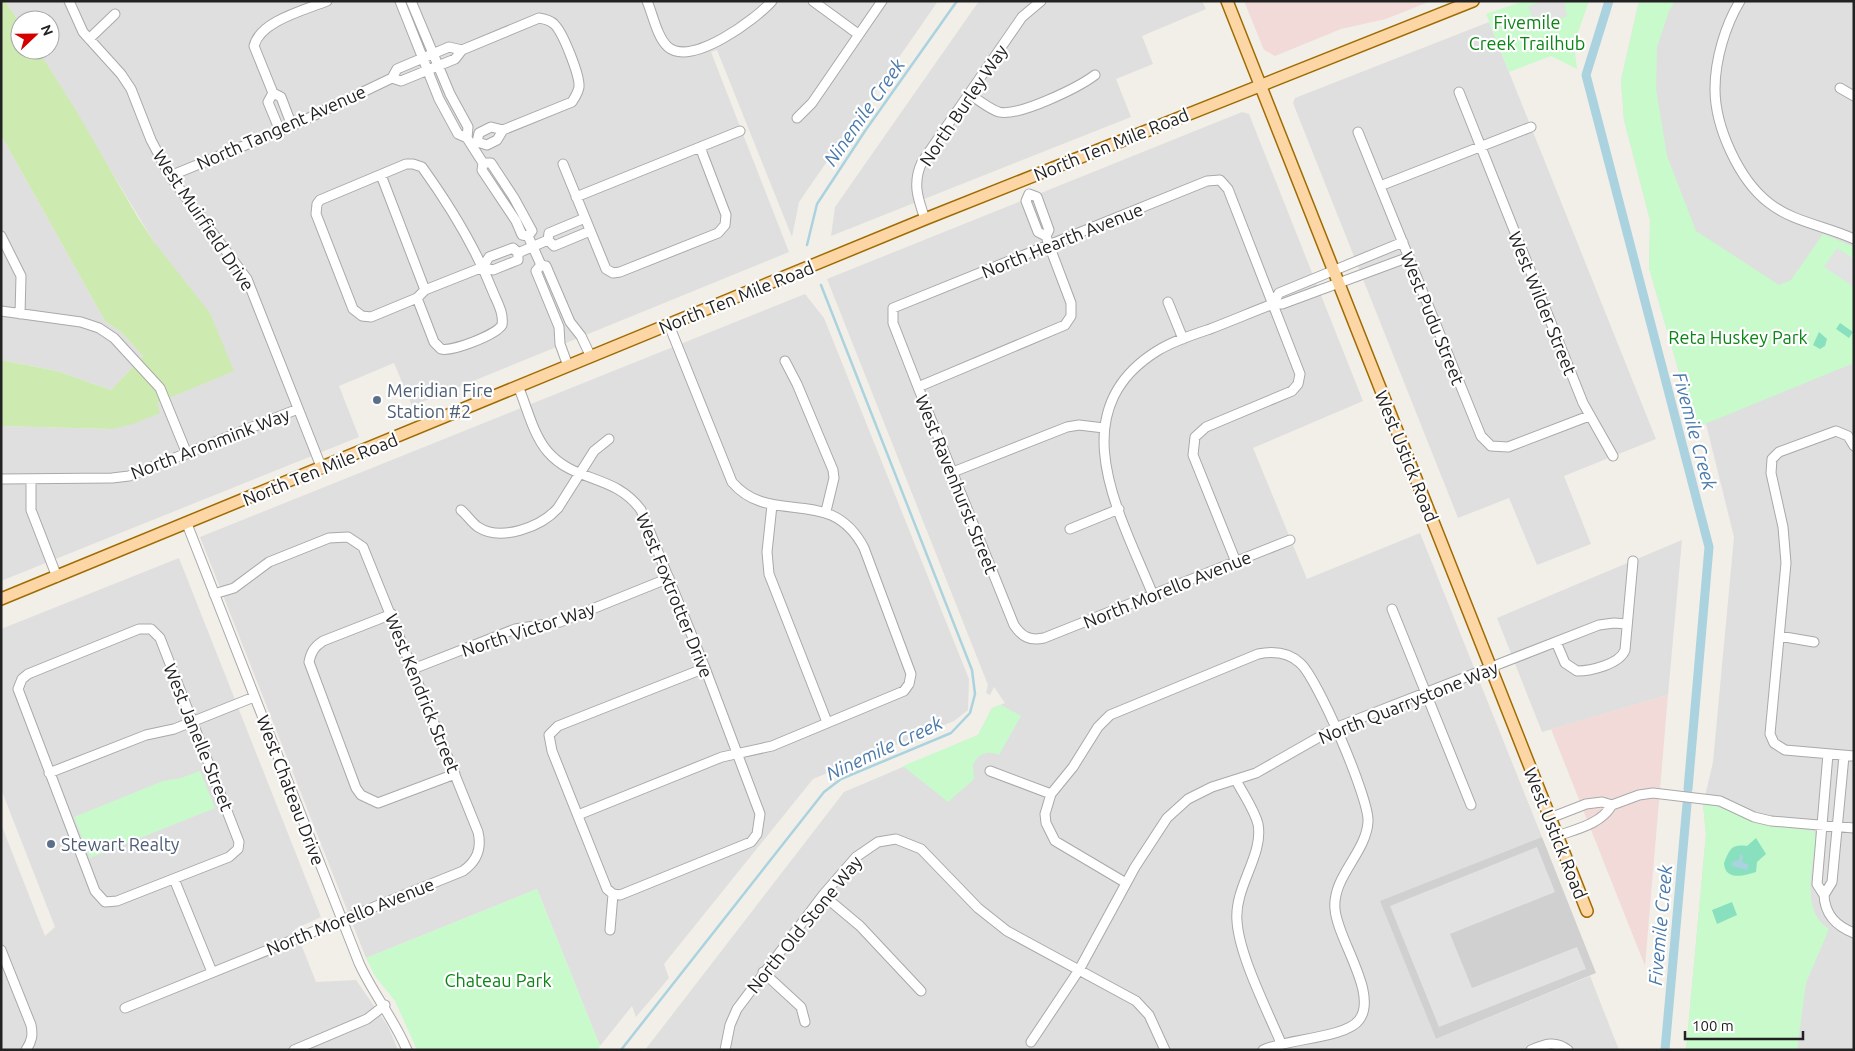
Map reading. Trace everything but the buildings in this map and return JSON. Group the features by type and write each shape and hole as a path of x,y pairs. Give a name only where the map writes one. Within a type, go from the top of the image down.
{"main road":[{"name":"West Ustick Road","path":"1227,1 1587,912"},
{"name":"North Ten Mile Road","path":"1,599 322,469 518,386 925,219 1260,84 1473,1"}],"street":[{"name":"West Muirfield Drive","path":"69,1 78,24 126,81 151,140 170,176 248,280 322,469"},
{"path":"292,126 281,97 273,93 254,46 256,38 267,26 327,1"},
{"path":"400,1 427,70 458,134 472,142 487,145 497,140 504,130 491,127 479,133 472,142"},
{"path":"411,1 438,66 468,127 472,142 483,163 482,170 516,221 522,236 528,236 541,265 546,266 570,322 581,336 590,357"},
{"path":"647,1 662,39 674,51 692,51 724,38 764,10 772,1"},
{"path":"813,1 858,34"},
{"path":"796,118 812,103 882,1"},
{"name":"North Burley Way","path":"925,219 917,197 917,173 1022,17 1040,1"},
{"path":"1740,2 1729,22 1717,66 1715,89 1716,107 1739,170 1752,189 1770,205 1792,217 1854,239"},
{"path":"89,39 115,14"},
{"name":"North Tangent Avenue","path":"392,78 401,81 455,59 462,50 540,18 548,20 556,25 562,34 578,76 577,94 572,102 504,130"},
{"name":"North Tangent Avenue","path":"170,176 292,126 392,78 397,69 422,58 449,47 462,50"},
{"path":"969,94 991,108 1009,112 1080,86 1095,75"},
{"path":"1840,88 1854,96"},
{"name":"West Wilder Street","path":"1459,92 1589,416 1613,456"},
{"path":"273,93 268,102 280,131"},
{"path":"1380,186 1531,127"},
{"path":"576,197 740,131"},
{"name":"West Pudu Street","path":"1358,132 1481,436 1491,446 1508,447 1589,416"},
{"path":"562,164 606,269 613,273 620,272 718,233 725,225 726,215 700,147"},
{"path":"417,298 434,342 441,349 451,350 496,332 502,325 502,314 483,267 458,220 422,167 406,164 323,198 317,204 316,214 353,309 362,316 371,317 417,298 425,290 483,267 489,257 513,248 518,253 518,260 493,270 483,267"},
{"path":"380,175 425,290"},
{"path":"918,387 1048,334 1065,326 1071,316 1071,303 1048,240 1038,232 1026,201 1029,194 1022,180"},
{"name":"North Hearth Avenue","path":"893,308 1048,240 1207,181 1220,180 1228,189 1273,304"},
{"path":"548,240 549,233 585,218"},
{"path":"548,240 554,246 590,231"},
{"path":"1,236 21,276 20,314"},
{"path":"518,253 548,240"},
{"path":"1236,562 1193,455 1195,437 1206,427 1292,391 1298,384 1300,374 1273,304 1279,293 1403,242"},
{"path":"1153,596 1118,510 1106,472 1104,428 1115,397 1136,368 1157,350 1183,339 1273,304 1282,304 1409,258"},
{"path":"541,265 536,270 559,328 560,344 568,366"},
{"path":"1168,302 1183,339"},
{"name":"West Ravenhurst Street","path":"893,308 893,322 1014,625 1018,633 1026,638 1035,640 1044,638"},
{"path":"1,311 90,325 114,338 160,388 187,454"},
{"path":"578,816 737,752 755,752 772,746 904,691 909,684 911,674 864,548 848,526 826,511 772,505 745,495 726,474 669,325"},
{"path":"785,361 797,384 833,470 834,478 826,511"},
{"name":"West Foxtrotter Drive","path":"518,386 543,446 562,465 615,485 636,502 646,518 760,814 757,834 751,842 620,894 613,894"},
{"name":"North Aronmink Way","path":"1,479 121,478 147,470 298,409"},
{"path":"952,472 1067,427 1079,425 1104,428"},
{"path":"1854,446 1848,436 1842,432 1829,432 1779,452 1772,459 1770,474 1782,527 1785,554 1770,734 1774,743 1785,750 1854,756"},
{"path":"461,510 479,528 489,531 509,532 536,526 551,516 558,508 594,451 609,439"},
{"path":"31,479 32,510 57,576"},
{"path":"772,505 767,552 769,574 827,722"},
{"path":"1070,528 1118,510"},
{"name":"West Chateau Drive","path":"187,524 364,974 384,1005 407,1050"},
{"name":"West Kendrick Street","path":"214,594 234,588 269,562 330,538 339,536 356,541 368,555 392,614 478,832 479,850"},
{"name":"North Morello Avenue","path":"1044,638 1290,540"},
{"path":"1556,642 1565,664 1577,671 1613,662 1621,658 1625,650 1633,561"},
{"name":"North Victor Way","path":"413,668 515,630 560,622 670,578"},
{"path":"1392,609 1470,805"},
{"path":"392,614 323,641 310,653 309,662 356,788 361,796 369,801 378,803 455,774"},
{"name":"North Quarrystone Way","path":"1031,1042 1079,970 1126,883 1162,826 1180,805 1203,790 1256,772 1335,728 1599,626 1614,623 1627,624"},
{"name":"West Janelle Street","path":"49,773 18,694 19,684 28,674 138,629 151,629 160,638 237,834 238,849 229,857 174,878"},
{"path":"1779,636 1814,642"},
{"path":"1126,883 1055,841 1046,824 1045,814 1051,794 1073,767 1098,727 1110,714 1258,654 1276,652 1293,658 1300,663 1309,673 1335,728 1366,806 1368,822 1364,840 1339,887 1334,908 1338,926 1363,990 1364,1010 1359,1020 1342,1031 1281,1043 1263,1050"},
{"path":"610,930 613,894 607,889 552,751 549,735 558,726 705,668"},
{"path":"212,972 174,878 118,902 105,902 95,891 49,773 146,735 174,729 193,722 254,697"},
{"path":"1828,754 1817,884 1824,895 1827,913 1843,928 1854,933"},
{"path":"1824,895 1832,882 1844,756"},
{"path":"990,771 1051,794"},
{"path":"1236,780 1255,816 1259,834 1257,848 1239,894 1237,908 1238,934 1281,1043"},
{"path":"1550,818 1586,804 1602,802 1612,805 1639,795 1653,793 1720,801 1763,819 1854,828"},
{"path":"1558,836 1594,823 1607,814 1612,805"},
{"name":"North Old Stone Way","path":"725,1050 733,1017 763,972 823,895 856,857 870,845 887,840 905,841 928,854 978,908 1007,931 1136,1001 1143,1007 1156,1027 1165,1050"},
{"name":"North Morello Avenue","path":"125,1008 463,871 471,866 479,850"},
{"path":"823,895 860,926 921,991"},
{"path":"1,950 31,1025 32,1034 26,1050"},
{"path":"763,972 800,1007 805,1022"},
{"path":"300,1049 367,1019 384,1005"},
{"path":"1531,1050 1552,1043 1560,1044 1568,1050"}],"shaded area":[{"path":"5,1 938,1 799,202 792,237 717,50 711,52 789,252 412,406 394,363 339,386 359,437 1,581 1,426 112,429 156,403 180,393 154,242 44,60 60,60 60,10 11,10"},
{"path":"979,1 1202,1 1206,9 1142,36 1153,64 1116,79 1131,117 831,236 835,207"},
{"path":"1244,1 1431,1 1386,19 1341,29 1275,56 1264,50"},
{"path":"1541,1 1564,1 1567,16 1537,28 1528,7"},
{"path":"1639,1 1854,1 1854,1050 1686,1050 1706,834 1703,805 1713,762 1734,537 1706,424 1695,428 1649,268 1650,220 1624,120 1621,80"},
{"path":"1489,22 1656,439 1564,476 1591,544 1537,565 1509,498 1458,518 1293,103 1295,98"},
{"path":"1242,112 1249,114 1363,401 1253,448 1307,579 1420,533 1542,837 1381,901 1436,1039 1590,976 1619,1050 645,1050 844,792 978,735 992,708 1005,703 994,687 990,695 986,693 988,685 827,279"},
{"path":"1,135 105,321 121,332 143,356 111,390 57,371 1,360"},
{"path":"1837,248 1854,259 1854,287 1824,267"},
{"path":"805,294 824,318 969,679 968,710 954,721 813,779 664,964 669,978 636,1017 632,1006 600,1046 537,889 366,958 200,537"},
{"path":"1682,540 1668,695 1542,732 1497,618"},
{"path":"179,558 321,917 295,929 316,982 356,980 388,1026 398,1050 1,1050 1,824 45,936 55,927 1,789 1,629"},
{"path":"1668,695 1645,966 1551,729"},
{"path":"1542,837 1596,973 1436,1039 1380,901"},
{"path":"1537,847 1555,892 1450,934 1472,988 1577,947 1586,969 1439,1027 1390,906"}],"green space":[{"path":"1,1 5,1 11,10 10,60 44,60 154,242 210,313 234,371 157,403 160,413 133,424 112,429 1,426 1,360 57,371 111,390 143,356 121,332 105,321 1,135"},
{"name":"Fivemile Creek Trailhub","path":"1524,1 1589,1 1574,44 1577,69 1551,56 1509,72 1486,14"},
{"name":"Reta Huskey Park","path":"1639,1 1675,1 1669,11 1657,47 1656,89 1667,156 1696,231 1779,285 1791,280 1823,234 1854,247 1854,363 1695,428 1649,268 1650,220 1624,120 1621,80"},
{"path":"1840,323 1853,332 1849,338 1836,329"},
{"path":"1819,332 1827,339 1825,346 1820,349 1813,345"},
{"path":"1001,705 1021,716 999,755 988,753 978,757 973,764 974,779 948,802 903,766 978,735 992,708"},
{"path":"200,771 215,808 90,858 74,817 163,781 181,778"},
{"path":"1710,804 1768,825 1814,831 1816,838 1811,874 1811,900 1814,911 1820,921 1829,929 1806,983 1797,1050 1686,1050 1706,834 1703,805"},
{"path":"1756,838 1766,854 1757,862 1756,872 1737,876 1728,873 1724,863 1732,848 1747,846"},
{"name":"Chateau Park","path":"537,889 600,1046 597,1050 417,1050 395,1001 375,976 366,958"},
{"path":"1732,902 1737,915 1717,924 1712,910"}],"water":[{"path":"1740,854 1743,856 1742,862 1749,865 1747,870 1732,866 1732,862 1739,860"}],"waterway":[{"name":"Ninemile Creek","path":"807,245 817,204 865,131 957,1"},
{"name":"Fivemile Creek","path":"1609,1 1586,75 1709,547 1688,789"},
{"name":"Ninemile Creek","path":"621,1050 824,792 841,779 951,733 970,713 975,694 972,670 821,285"},
{"name":"Fivemile Creek","path":"1665,1050 1687,804"}],"place":[{"name":"Meridian Fire Station #2","path":"377,400"},
{"name":"Stewart Realty","path":"51,844"}]}
